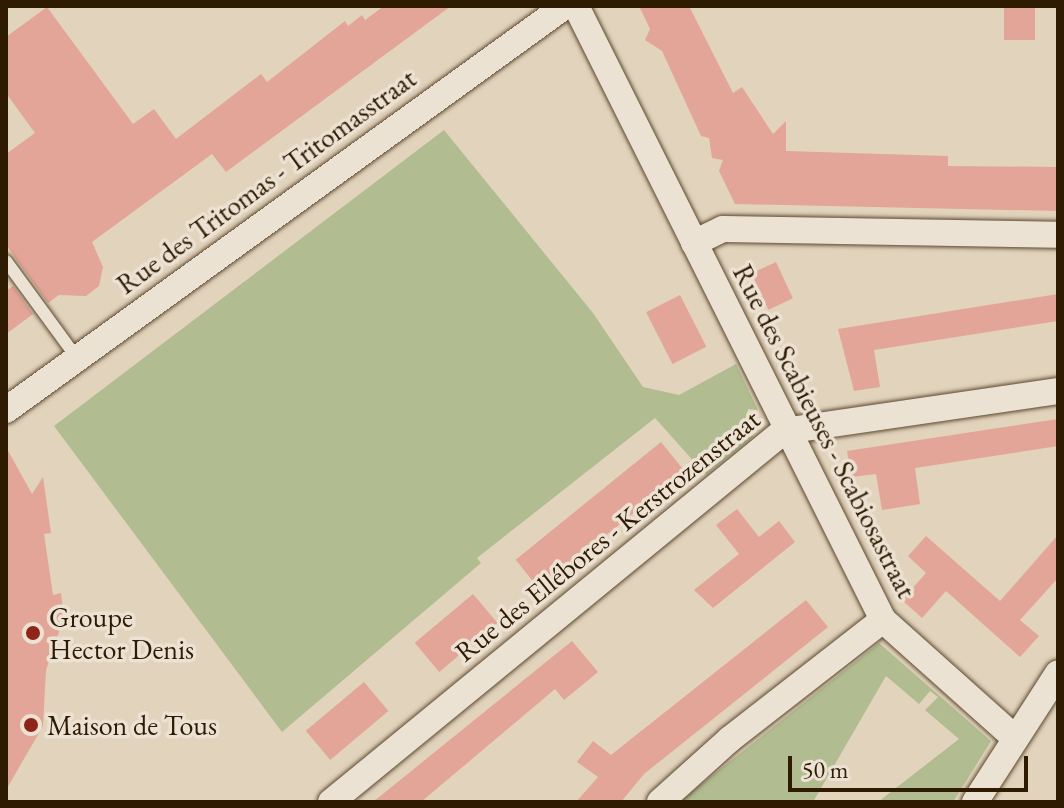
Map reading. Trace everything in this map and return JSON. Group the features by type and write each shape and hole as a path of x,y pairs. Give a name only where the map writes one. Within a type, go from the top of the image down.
{"street":[{"name":"Rue des Tritomas - Tritomasstraat","path":"6,410 565,6"},
{"name":"Rue des Scabieuses - Scabiosastraat","path":"576,6 784,431 883,620 1015,738"},
{"path":"694,243 723,229 1058,235"},
{"name":"Rue des Ellébores - Kerstrozenstraat","path":"331,802 784,431 1058,391"},
{"path":"660,802 730,739 883,620"},
{"path":"975,802 1058,673"}],"lane":[{"path":"6,261 77,358"}],"green space":[{"path":"444,130 593,313 643,387 679,395 736,364 758,410 748,409 744,434 754,436 706,475 655,418 477,558 481,563 282,732 54,426"},
{"path":"879,643 991,741 953,802 878,802 959,739 925,710 938,697 930,691 919,704 886,676 813,802 679,802"}],"building":[{"path":"384,6 451,6 226,172 212,154 92,242 103,267 99,286 86,296 59,295 48,303 6,245 6,154 35,133 6,93 6,37 47,7 133,124 154,109 176,139 261,74 267,82 345,21 348,26 362,15 365,20"},
{"path":"639,6 689,6 733,93 742,87 773,134 786,121 786,151 948,156 948,166 1058,167 1058,211 735,204 719,171 723,160 712,158 709,138 701,136 662,51 645,40 650,29"},
{"path":"1004,6 1035,6 1035,40 1004,40"},
{"path":"776,262 793,298 768,310 752,273"},
{"path":"13,286 33,314 6,334 6,291"},
{"path":"1058,294 1058,321 874,350 880,387 854,391 838,329"},
{"path":"680,295 706,347 672,364 646,312"},
{"path":"1058,419 1058,446 915,468 920,504 882,510 876,474 851,477 847,451"},
{"path":"661,442 685,472 540,589 516,560"},
{"name":"Groupe Hector Denis","path":"6,447 32,494 43,477 51,533 44,534 53,595 61,593 64,617 46,670 43,726 6,790"},
{"path":"737,509 759,537 779,521 795,542 713,608 694,590 739,554 716,525"},
{"path":"1058,535 1058,578 1020,620 1039,636 1020,657 946,591 922,618 902,600 926,573 908,556 926,536 1000,601"},
{"path":"473,594 497,623 439,672 415,643"},
{"path":"806,600 828,627 644,774 621,802 576,802 598,777 577,762 593,741 611,755"},
{"path":"572,641 598,672 564,700 555,689 421,802 373,802"},
{"path":"364,682 388,711 330,760 306,731"}],"place":[{"name":"Groupe Hector Denis","path":"33,633"},
{"name":"Maison de Tous","path":"31,725"}]}
